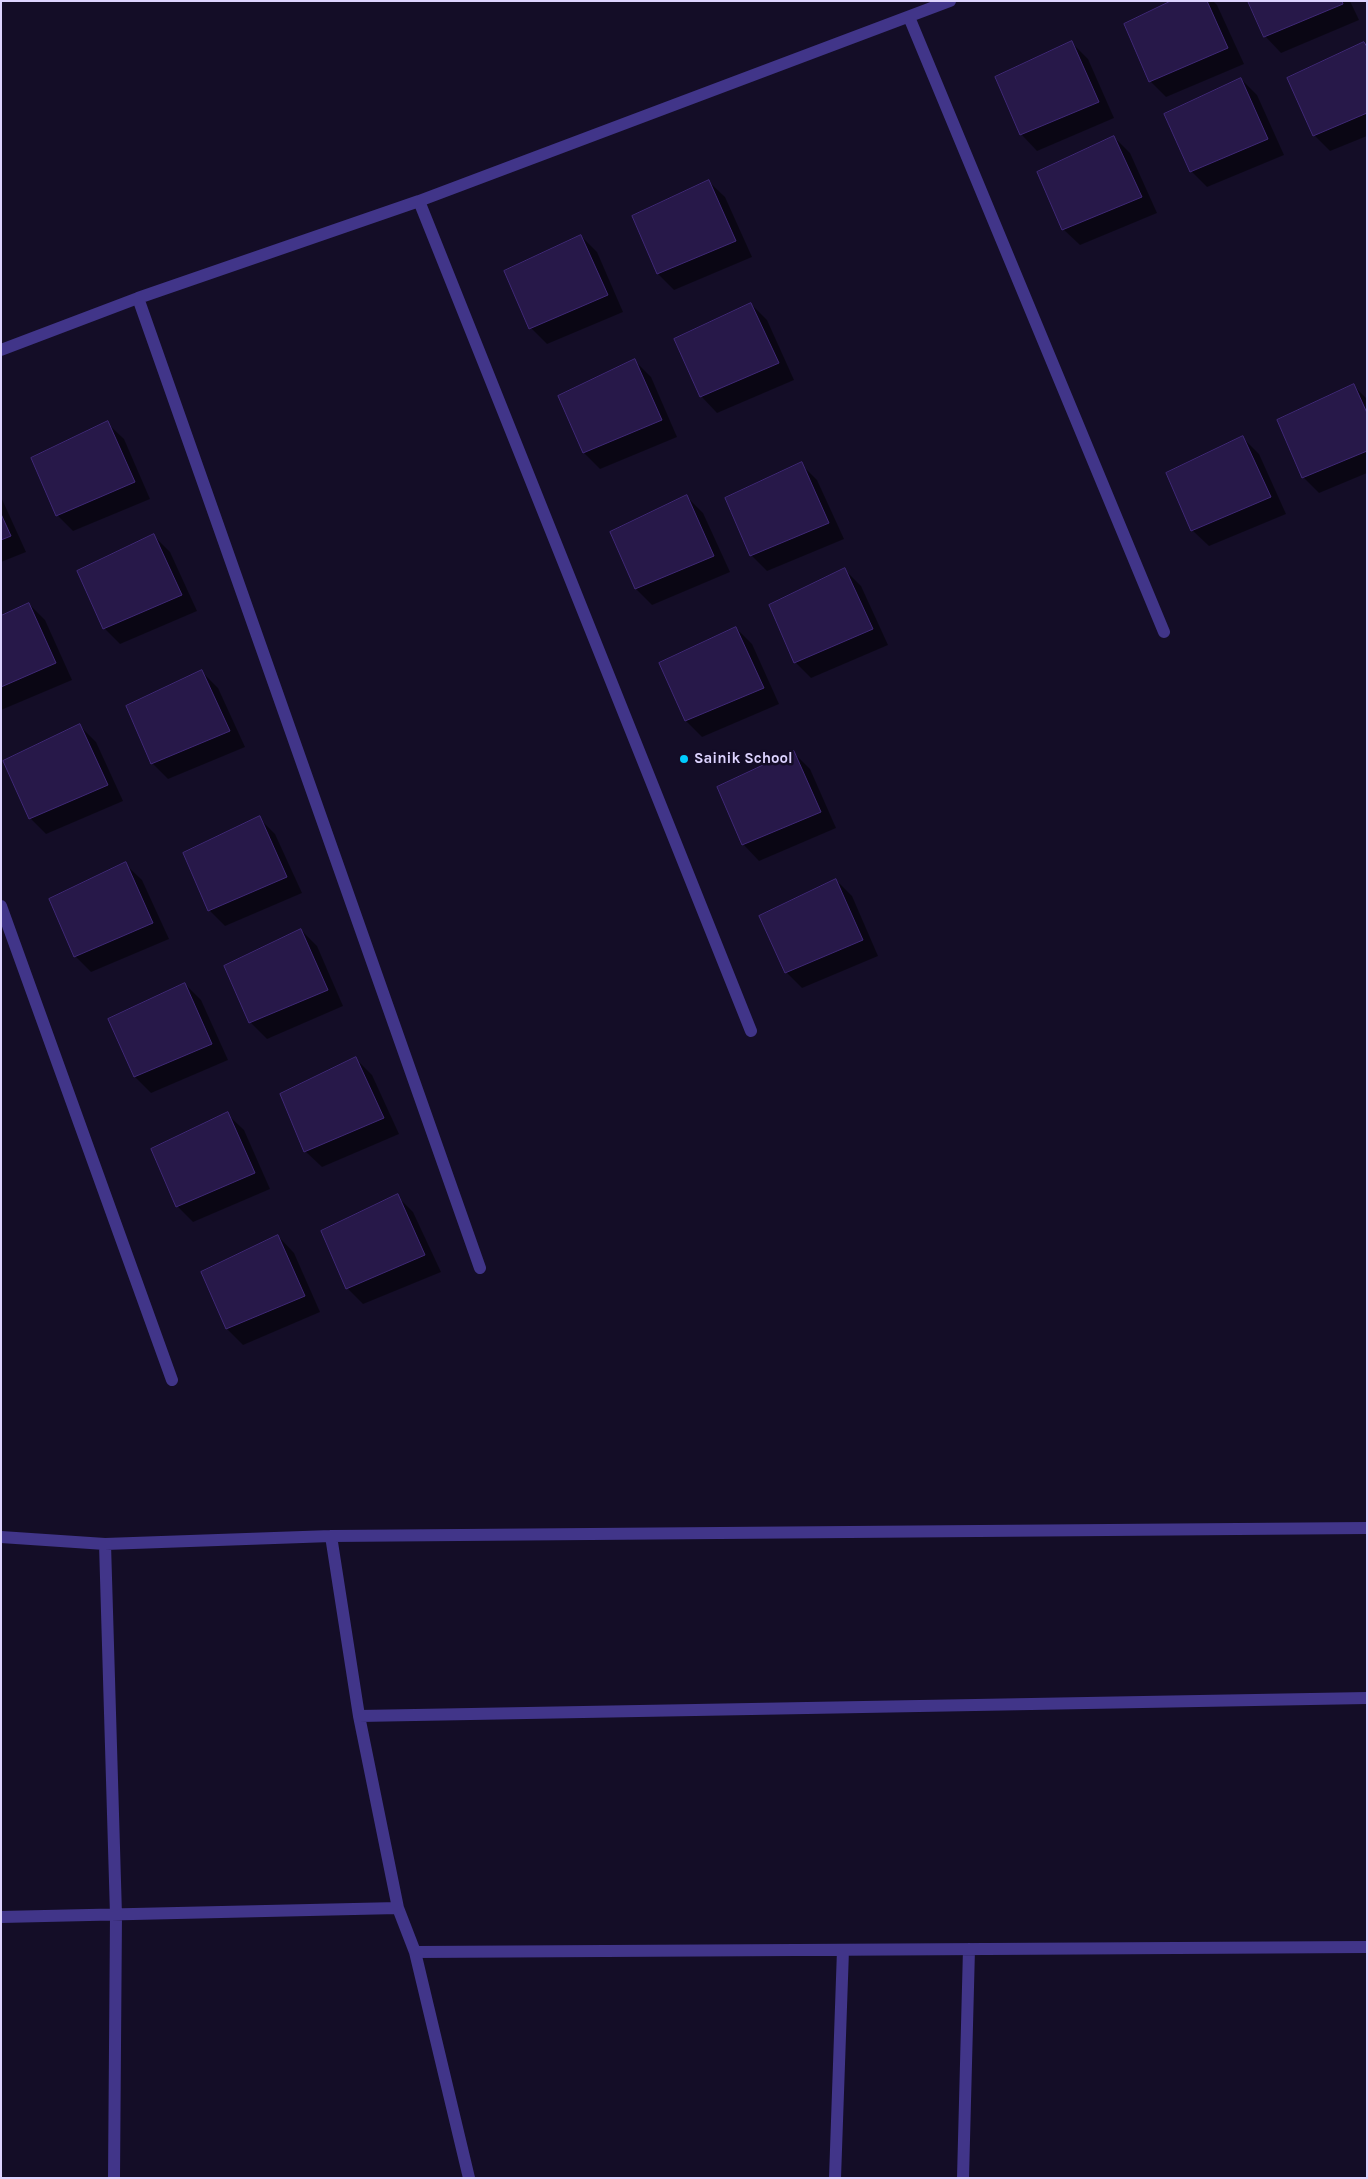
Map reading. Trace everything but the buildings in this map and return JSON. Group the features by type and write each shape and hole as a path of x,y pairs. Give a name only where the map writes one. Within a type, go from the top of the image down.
{"street":[{"path":"1,350 138,298 419,201 950,1"},
{"path":"909,17 1164,632"},
{"path":"419,201 751,1031"},
{"path":"138,298 480,1268"},
{"path":"1,906 172,1380"},
{"path":"1,1538 105,1544 331,1536 1367,1528"},
{"path":"331,1536 359,1716 398,1908 415,1952 469,2178"},
{"path":"105,1544 116,1915 114,2178"},
{"path":"359,1716 1367,1698"},
{"path":"1,1917 398,1908"},
{"path":"415,1952 1367,1947"},
{"path":"963,2178 969,1949"},
{"path":"835,2178 843,1950"}],"place":[{"name":"Sainik School","path":"684,759"}]}
